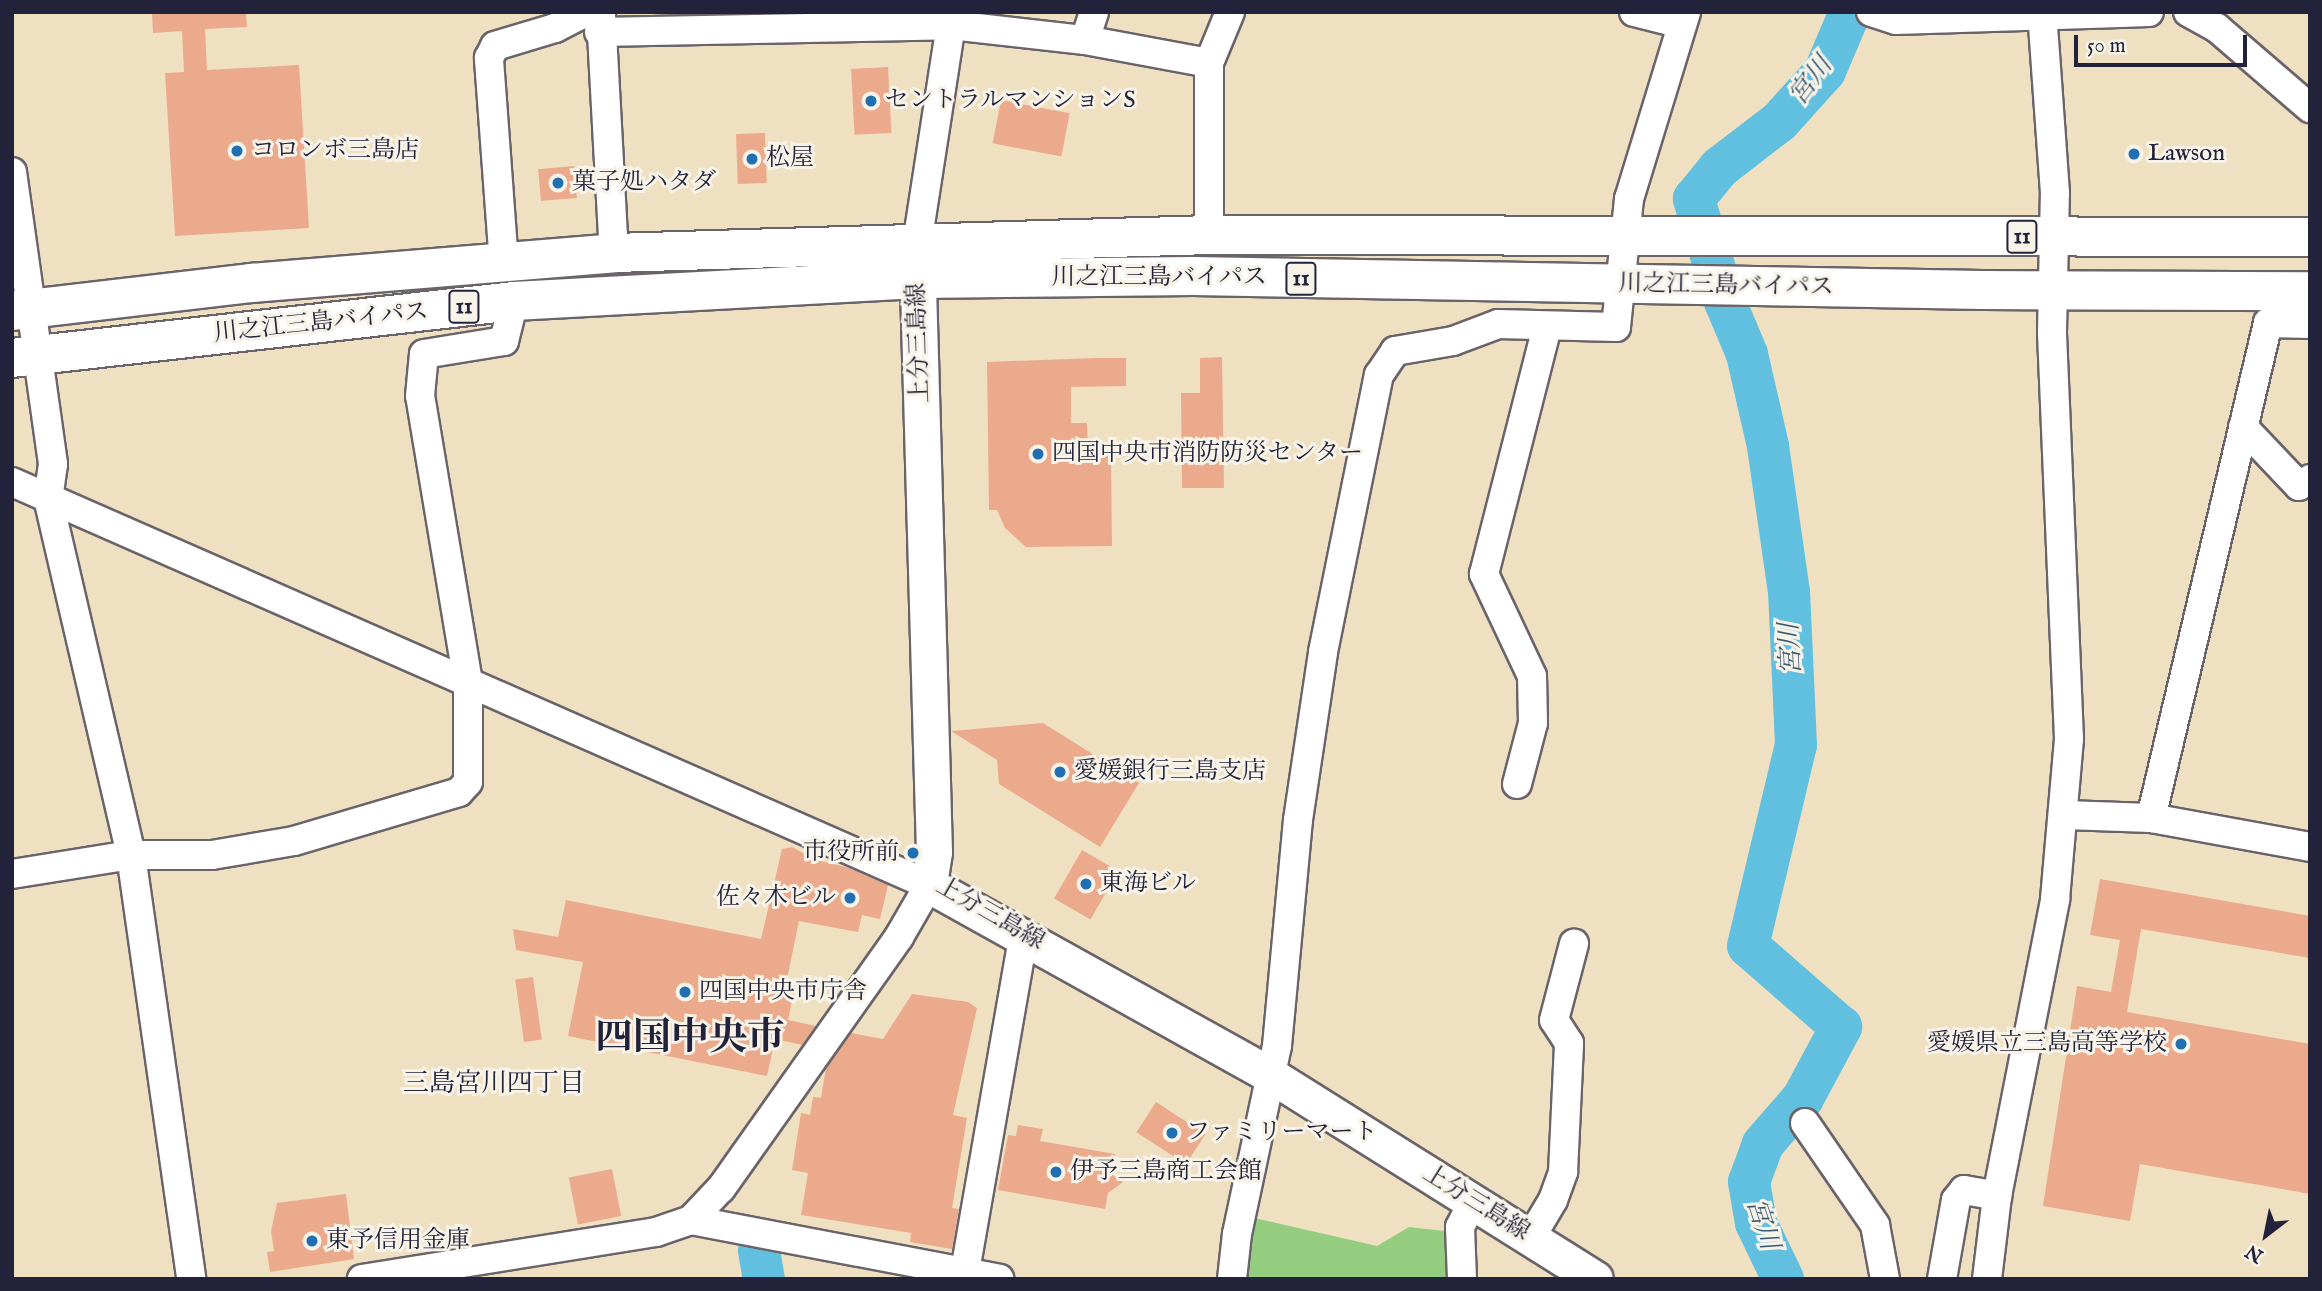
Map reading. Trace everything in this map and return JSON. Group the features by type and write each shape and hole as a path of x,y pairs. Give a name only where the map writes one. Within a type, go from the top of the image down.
{"highway":[{"name":"川之江三島バイパス","path":"25,357 514,301 1209,235 2310,237"},
{"name":"川之江三島バイパス","path":"20,310 252,283 614,253 917,262 1193,276 2051,291 2310,290"}],"main road":[{"name":"上分三島線","path":"917,262 934,852 929,885 1024,934 1272,1076 1474,1200 1595,1279"}],"street":[{"path":"1086,40 1094,12"},
{"path":"1209,235 1209,63 1230,12"},
{"path":"1232,1279 1237,1234 1272,1076 1298,820 1323,652 1379,375 1395,351 1453,341 1498,324 1616,327 1624,284 1629,199 1684,18 1634,12"},
{"path":"1871,12 1896,20 2149,12"},
{"path":"2188,12 2217,28 2310,108"},
{"path":"1987,1279 1997,1196 2055,899 2065,815 2069,739 2051,291 2054,238 2043,14"},
{"path":"504,264 489,58 495,46 555,28 595,19 952,19 1209,63"},
{"path":"595,19 614,253"},
{"path":"917,262 952,19"},
{"path":"12,172 25,357 52,464 48,498 131,855 191,1279"},
{"path":"12,874 131,855 212,855 294,841 459,793 468,782 468,682 420,396 424,354 504,341 514,301"},
{"path":"2151,818 2268,323 2310,324"},
{"path":"1517,784 1533,723 1532,676 1484,574 1547,327"},
{"path":"2243,427 2298,486 2310,479"},
{"path":"12,482 929,885 899,937 721,1188 691,1220 656,1232 417,1274 362,1279"},
{"path":"2065,815 2151,818 2310,847"},
{"path":"965,1270 1024,934"},
{"path":"1531,1237 1553,1200 1563,1172 1569,1043 1554,1020 1574,944"},
{"path":"1805,1123 1875,1225 1885,1279"},
{"path":"1942,1279 1956,1200 1964,1190 1997,1196"},
{"path":"1462,1279 1460,1227 1474,1200"},
{"path":"691,1220 965,1270 999,1279"}],"green space":[{"path":"1246,1216 1377,1246 1409,1227 1453,1232 1453,1279 1240,1279"}],"building":[{"name":"コロンボ三島店","path":"152,12 246,12 247,27 205,29 207,70 299,65 309,228 175,236 165,73 184,72 182,31 153,33"},
{"name":"セントラルマンションS","path":"888,67 891,133 855,135 851,69"},
{"path":"1001,100 1070,113 1061,157 993,143"},
{"name":"松屋","path":"765,133 767,183 738,184 736,134"},
{"name":"菓子処ハタダ","path":"574,166 577,198 541,201 538,169"},
{"path":"1222,357 1224,488 1182,488 1181,393 1200,393 1200,358"},
{"name":"四国中央市消防防災センター","path":"1126,358 1126,386 1071,387 1071,423 1087,423 1088,455 1111,454 1112,546 1026,547 1005,528 997,510 989,510 987,362"},
{"name":"愛媛銀行三島支店","path":"1043,723 1139,783 1100,847 999,784 997,760 951,731"},
{"name":"四国中央市庁舎","path":"792,847 816,860 846,867 888,885 880,919 862,915 858,932 799,921 786,984 795,985 788,1020 816,1026 802,1045 775,1039 767,1076 568,1036 583,962 516,950 513,929 558,937 566,900 761,939 782,849"},
{"name":"東海ビル","path":"1082,850 1118,871 1090,919 1054,898"},
{"path":"2100,879 2310,916 2310,958 2141,929 2127,1012 2310,1044 2310,1194 2140,1164 2130,1221 2043,1206 2077,986 2111,992 2120,940 2090,935"},
{"path":"533,977 542,1039 524,1042 515,980"},
{"path":"912,994 968,1002 977,1008 953,1115 967,1118 952,1208 959,1209 952,1249 910,1242 911,1233 801,1215 808,1173 792,1170 801,1113 810,1115 813,1097 821,1098 826,1068 851,1033 883,1039"},
{"name":"ファミリーマート","path":"1156,1102 1205,1134 1186,1164 1136,1132"},
{"name":"伊予三島商工会館","path":"1018,1125 1043,1129 1040,1141 1115,1154 1111,1174 1123,1182 1108,1193 1105,1209 998,1190 1008,1135 1016,1136"},
{"path":"612,1169 621,1216 578,1225 569,1177"},
{"name":"東予信用金庫","path":"346,1194 354,1259 270,1272 267,1252 274,1251 271,1231 277,1203"}],"waterway":[{"name":"宮川","path":"1783,1279 1756,1223 1749,1182 1763,1144 1803,1098 1841,1027 1748,946 1796,745 1789,592 1768,446 1747,354 1725,302 1694,199 1719,168 1780,121 1825,71 1850,12"},
{"path":"759,1251 764,1279"}],"place":[{"name":"セントラルマンションS","path":"871,101"},
{"name":"コロンボ三島店","path":"237,151"},
{"name":"Lawson","path":"2134,154"},
{"name":"松屋","path":"752,159"},
{"name":"菓子処ハタダ","path":"558,183"},
{"name":"四国中央市消防防災センター","path":"1038,454"},
{"name":"愛媛銀行三島支店","path":"1060,772"},
{"name":"市役所前","path":"913,853"},
{"name":"東海ビル","path":"1086,884"},
{"name":"佐々木ビル","path":"850,898"},
{"name":"四国中央市庁舎","path":"685,992"},
{"name":"愛媛県立三島高等学校","path":"2181,1044"},
{"name":"ファミリーマート","path":"1172,1133"},
{"name":"伊予三島商工会館","path":"1056,1172"},
{"name":"東予信用金庫","path":"312,1241"}],"district":[{"name":"四国中央市","path":"690,1040"},
{"name":"三島宮川四丁目","path":"494,1084"}]}
